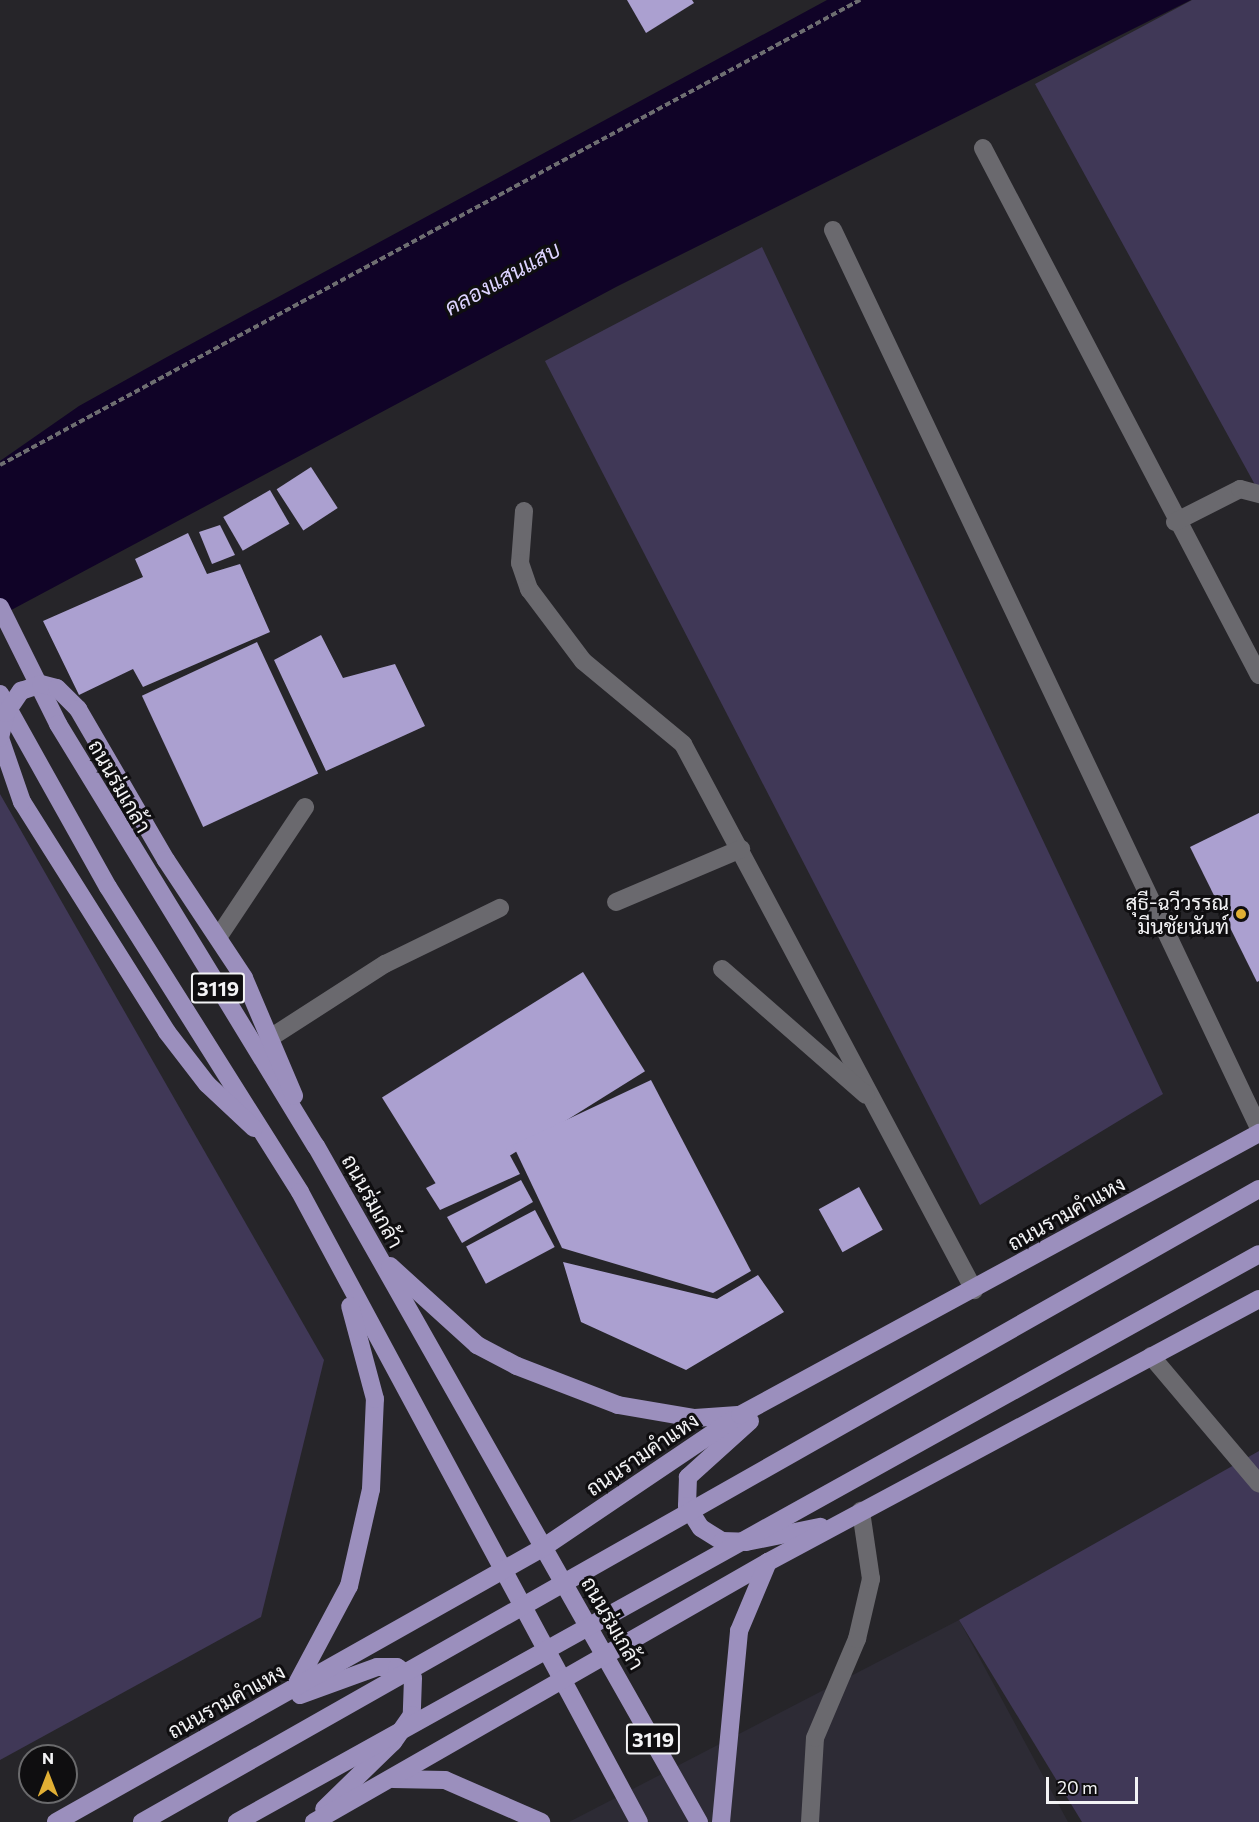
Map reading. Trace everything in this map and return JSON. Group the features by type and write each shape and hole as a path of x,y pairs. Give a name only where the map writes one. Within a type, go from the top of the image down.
{"main road":[{"name":"ถนนร่มเกล้า","path":"0,607 58,724 316,1146 699,1822"},
{"path":"274,1148 207,1084 167,1032 22,802 0,738 6,713 21,691 41,684 57,688 78,709 166,860 219,936 270,1038 316,1146"},
{"name":"3119","path":"0,694 25,744 108,887 274,1148 639,1822"},
{"name":"ถนนรามคำแหง","path":"56,1822 544,1547 740,1415 974,1290 1259,1133"},
{"path":"142,1822 1259,1189"},
{"path":"376,1253 468,1338 517,1366 618,1405 695,1418 740,1415"},
{"path":"237,1822 1259,1254"},
{"path":"294,1688 349,1586 371,1489 375,1399 339,1269"},
{"path":"312,1822 393,1779 768,1562 1259,1299"},
{"path":"794,1386 701,1460 688,1477 687,1506 701,1528 722,1541 746,1542 837,1524"},
{"path":"721,1822 739,1631 768,1562"},
{"path":"254,1712 377,1666 397,1667 412,1678 412,1715 393,1742 312,1822"},
{"path":"393,1779 445,1780 541,1822"}],"street":[{"path":"982,148 1175,522 1259,675"},
{"path":"833,230 1259,1128"},
{"path":"1175,522 1240,489 1259,494"},
{"path":"524,511 520,563 529,588 584,661 683,744 974,1290"},
{"path":"219,936 305,807"},
{"path":"616,902 741,849"},
{"path":"270,1038 385,964 500,908"},
{"path":"722,969 874,1103"},
{"path":"1151,1356 1259,1484"},
{"path":"810,1822 815,1738 857,1639 871,1579 861,1511"}],"path":[{"path":"0,465 860,0"}],"shaded area":[{"path":"1192,0 1259,0 1259,492 1035,84"},
{"path":"762,247 1163,1094 980,1205 545,361"},
{"path":"0,794 324,1360 261,1617 29,1744 18,1744 18,1750 0,1760"},
{"path":"1259,1451 1259,1822 1082,1822 959,1620"},
{"path":"959,1620 1068,1822 569,1822"}],"water":[{"name":"คลองแสนแสบ","path":"827,0 1191,0 616,287 0,616 0,461 79,406"}],"building":[{"path":"627,0 692,0 694,3 646,33"},
{"path":"311,467 338,508 303,530 277,489"},
{"path":"270,490 290,524 243,551 223,517"},
{"path":"220,525 235,555 212,564 199,532"},
{"path":"188,533 207,574 240,564 270,632 143,687 133,669 79,695 43,621 143,577 135,559"},
{"path":"321,635 343,678 395,664 425,726 326,771 274,660"},
{"path":"257,642 318,773 203,827 142,696"},
{"name":"สุธี-ฉวีวรรณ มีนชัยนันท์","path":"1259,813 1259,981 1257,982 1190,847"},
{"path":"583,972 645,1071 444,1197 382,1098"},
{"path":"651,1080 751,1271 713,1293 562,1248 513,1145"},
{"path":"506,1148 520,1174 440,1210 426,1188"},
{"path":"521,1180 533,1202 462,1243 447,1217"},
{"path":"859,1187 883,1230 843,1252 819,1209"},
{"path":"535,1210 555,1247 486,1284 466,1247"},
{"path":"563,1262 717,1299 758,1275 784,1312 686,1370 581,1322"}],"place":[{"name":"สุธี-ฉวีวรรณ มีนชัยนันท์","path":"1241,914"}]}
